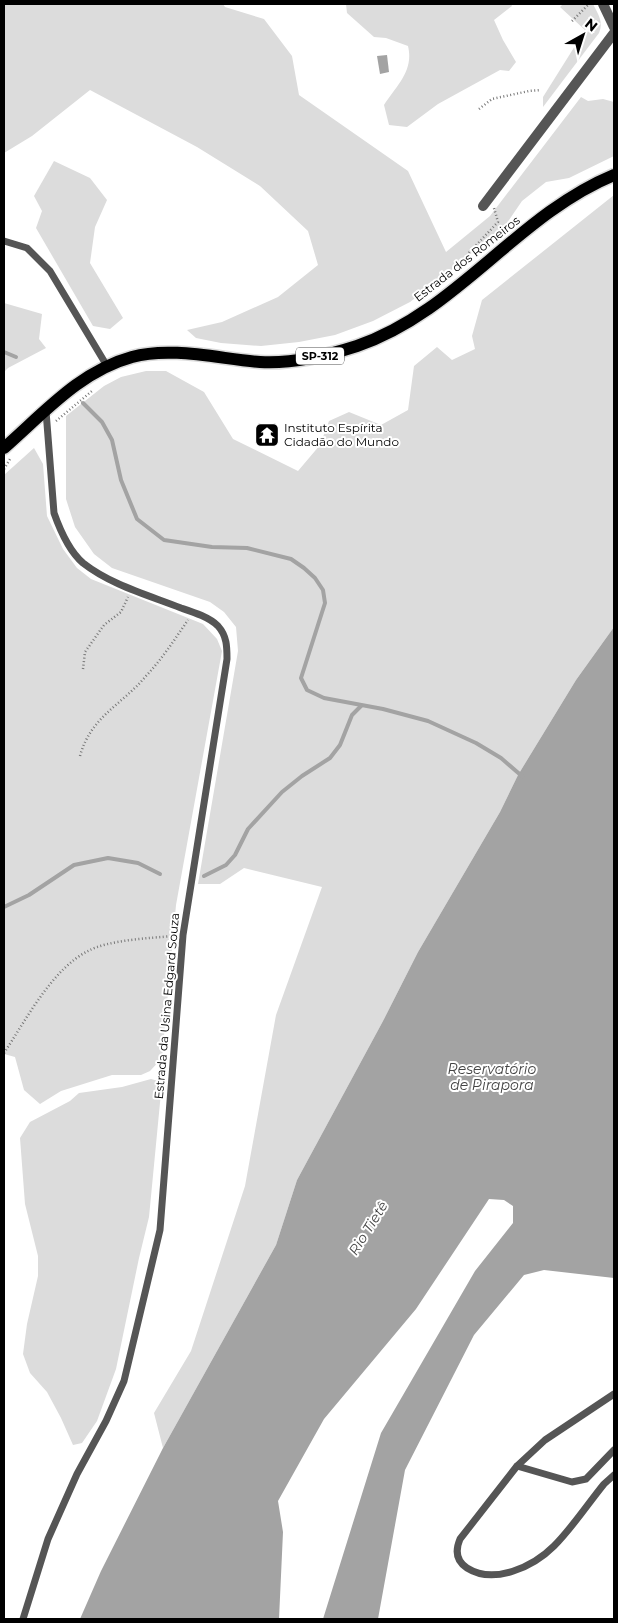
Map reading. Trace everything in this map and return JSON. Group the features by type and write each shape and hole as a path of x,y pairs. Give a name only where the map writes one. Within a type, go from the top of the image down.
{"main road":[{"name":"Estrada dos Romeiros","path":"7,453 46,411 76,385 107,366 132,357 147,354 174,353 262,362 316,357 356,346 402,326 430,308 472,276 565,200 614,175"}],"street":[{"path":"603,4 614,27"},
{"path":"483,206 614,33"}],"lane":[{"path":"4,241 27,248 50,271 107,366"},
{"name":"Estrada da Usina Edgard Souza","path":"23,1619 48,1539 76,1474 106,1421 124,1381 160,1230 183,935 228,659 224,635 218,626 193,612 106,578 81,561 70,547 59,528 54,513 46,411"},
{"path":"614,1394 545,1440 517,1466 460,1539 457,1546 457,1557 464,1566 477,1574 490,1576 507,1574 532,1562 552,1548 604,1484 614,1475"},
{"path":"517,1466 572,1482 586,1479 614,1450"}],"path":[{"path":"572,21 589,4"},
{"path":"479,109 492,99 541,90"},
{"path":"472,276 466,256 498,222 491,196"},
{"path":"47,426 59,420 94,389"},
{"path":"4,469 7,453"},
{"path":"83,669 84,652 104,625 121,612 131,589"},
{"path":"80,756 83,744 94,725 145,678 193,612"},
{"path":"4,1053 51,982 70,962 89,950 120,942 183,935"}],"shaded area":[{"path":"4,4 223,4 225,7 264,19 292,56 299,95 408,171 446,252 490,216 581,97 588,101 603,99 614,102 614,156 569,178 546,182 522,201 507,223 454,268 410,302 373,321 335,335 299,342 261,346 221,343 196,338 187,330 222,322 278,297 318,265 308,231 260,186 197,147 90,90 32,136 4,153"},
{"path":"346,4 511,4 512,6 494,20 516,62 509,71 500,70 438,104 407,127 389,125 384,105 399,84 409,63 408,46 386,38 374,37 347,13"},
{"path":"563,4 593,4 600,18 601,25 599,33 543,107 543,97 585,30 560,7"},
{"path":"54,161 90,178 107,200 95,227 90,263 123,318 110,329 93,326 36,228 42,211 34,196"},
{"path":"614,195 614,627 576,680 518,775 500,812 418,952 297,1180 276,1245 163,1448 154,1413 191,1351 245,1186 276,1015 322,887 244,868 220,884 198,884 238,651 236,627 224,612 210,602 112,568 94,554 75,527 66,499 66,416 104,386 121,377 146,371 166,371 204,392 233,439 298,471 320,445 329,421 349,412 381,425 408,410 414,366 437,347 452,360 475,349 472,336 482,300"},
{"path":"4,303 42,314 39,339 46,348 4,372"},
{"path":"34,448 43,464 47,516 63,549 77,568 91,579 203,624 217,639 222,651 176,905 162,1058 150,1071 141,1075 112,1075 61,1091 40,1104 24,1090 15,1057 4,1054 4,475"},
{"path":"151,1079 162,1082 149,1217 116,1369 97,1421 82,1443 73,1445 47,1392 30,1373 23,1354 27,1324 38,1276 38,1256 25,1204 20,1138 30,1122 70,1101 79,1093 122,1087"}],"water":[{"path":"387,55 389,72 380,74 377,56"},
{"name":"Reservatório de Pirapora","path":"614,627 614,1278 544,1270 524,1275 474,1335 405,1470 378,1619 323,1619 381,1433 475,1271 513,1223 513,1206 504,1200 489,1199 416,1309 324,1419 278,1501 283,1532 279,1619 80,1619 101,1571 163,1448 276,1245 297,1180 418,952 500,812 518,775 576,680"}],"waterway":[{"path":"4,352 16,357"},
{"path":"83,403 102,422 112,440 121,480 137,519 164,540 212,547 247,548 291,559 315,578 323,590 325,603 301,678 307,690 324,698 383,709 428,721 476,743 501,758 523,777"},
{"path":"204,876 226,865 235,855 248,829 282,792 330,758 340,745 352,715 361,706"},
{"path":"4,907 29,895 74,865 108,858 138,863 160,874"}],"place":[{"name":"Instituto Espírita Cidadão do Mundo","path":"267,435"}],"water label":[{"name":"Rio Tietê","path":"368,1228"}]}
